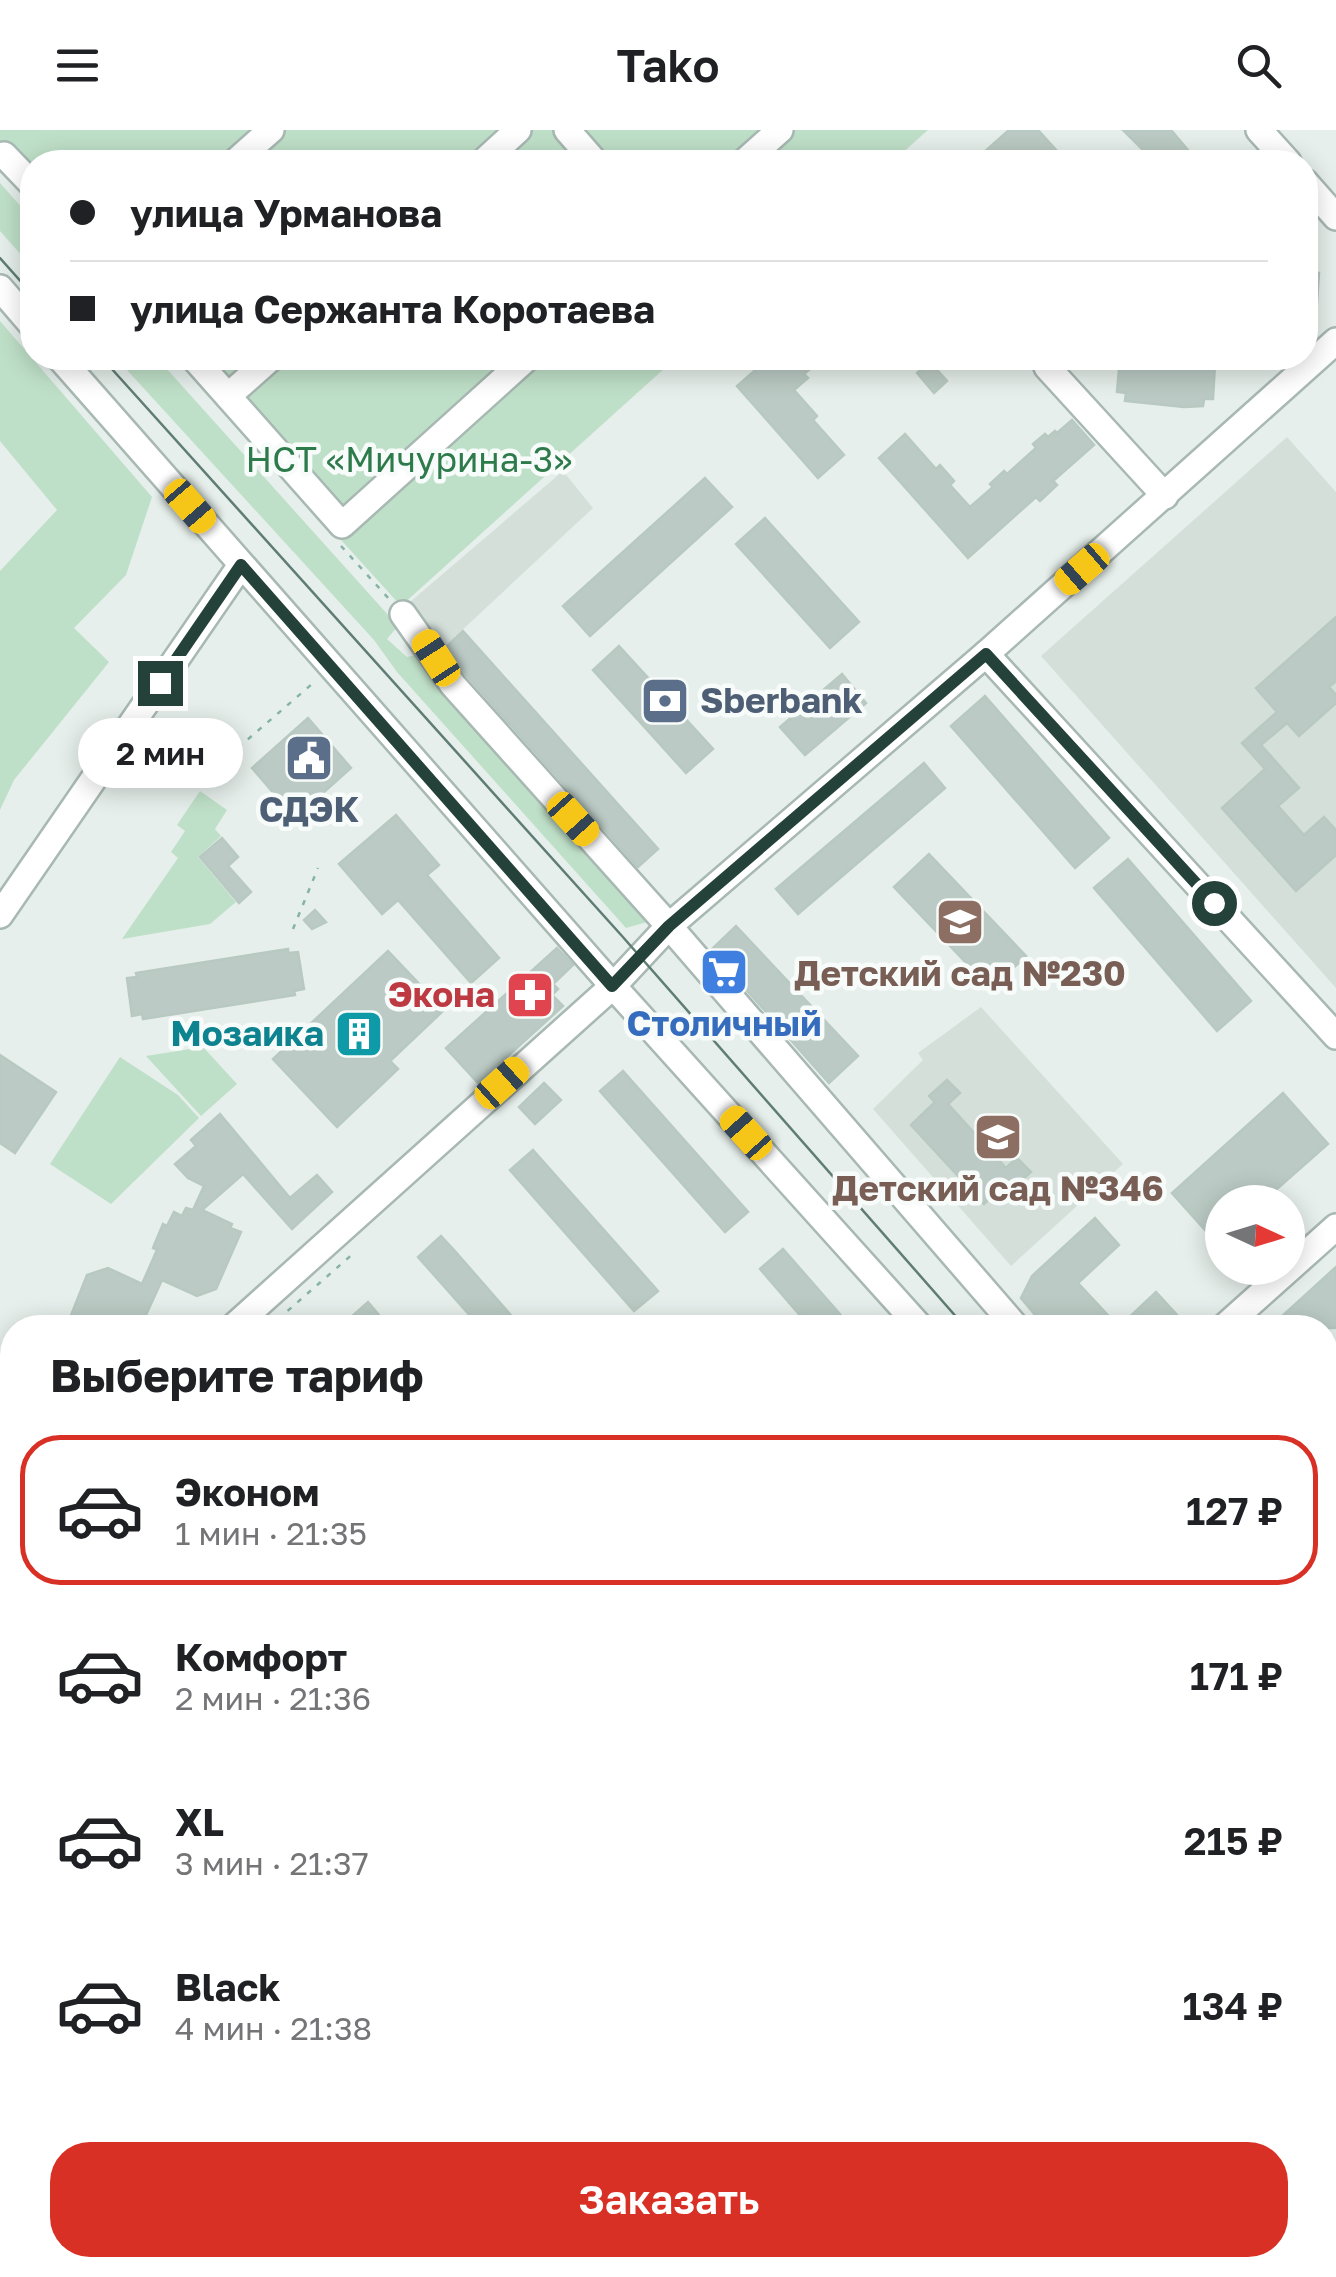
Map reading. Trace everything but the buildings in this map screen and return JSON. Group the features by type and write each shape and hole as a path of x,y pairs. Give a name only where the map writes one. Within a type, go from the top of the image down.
{"street":[{"path":"249,150 271,130"},
{"path":"496,150 518,130"},
{"path":"567,130 584,150"},
{"path":"758,150 780,130"},
{"path":"4,155 20,172"},
{"path":"1318,197 1336,218"},
{"path":"0,288 20,312"},
{"path":"70,370 612,986 910,1315"},
{"path":"205,370 342,524 514,370"},
{"path":"228,396 257,370"},
{"path":"1050,370 1165,496"},
{"path":"246,1315 612,986 669,926 986,654 1303,370"},
{"path":"1,909 241,565"},
{"path":"403,614 454,684 1007,1315"},
{"path":"986,654 1336,1036"},
{"path":"1238,1315 1336,1227"}],"path":[{"path":"215,779 232,753 312,684"},
{"path":"216,742 232,753"},
{"path":"293,929 318,868"},
{"path":"283,1315 355,1252"}],"shaded area":[{"path":"1287,437 1336,492 1336,988 1041,656"},
{"path":"563,471 593,508 445,646 410,602"},
{"name":"Детский сад №346","path":"981,1007 1123,1164 1011,1266 873,1109 923,1060 918,1053"}],"green space":[{"path":"0,130 928,130 906,150 20,150 20,184 0,162"},
{"path":"0,183 20,206 20,254 0,231"},
{"path":"0,321 20,344 20,370 42,370 152,497 126,575 74,628 109,662 14,780 0,810 0,571 57,510 0,441"},
{"path":"127,370 168,370 398,626 387,639 407,657 421,654 647,922 626,928 397,672 374,640"},
{"name":"НСТ «Мичурина-3»","path":"187,370 663,370 401,606"},
{"path":"200,791 227,810 215,829 221,836 198,857 236,902 210,924 122,939 178,858 171,852 185,831 177,825"},
{"path":"203,1047 237,1084 201,1116 146,1056"},
{"path":"120,1057 178,1095 199,1118 111,1204 50,1164"}],"tram line":[{"path":"0,258 20,280"},
{"path":"113,370 622,936 955,1315"}],"place":[{"name":"Sberbank","path":"665,701"},
{"name":"СДЭК","path":"309,758"},
{"name":"Детский сад №230","path":"960,922"},
{"name":"Столичный","path":"724,972"},
{"name":"Экона","path":"530,995"},
{"name":"Мозаика","path":"359,1034"},
{"name":"Детский сад №346","path":"998,1137"}],"route":[{"path":"160,683 241,565 612,986 669,926 986,654 1214,903"}]}
